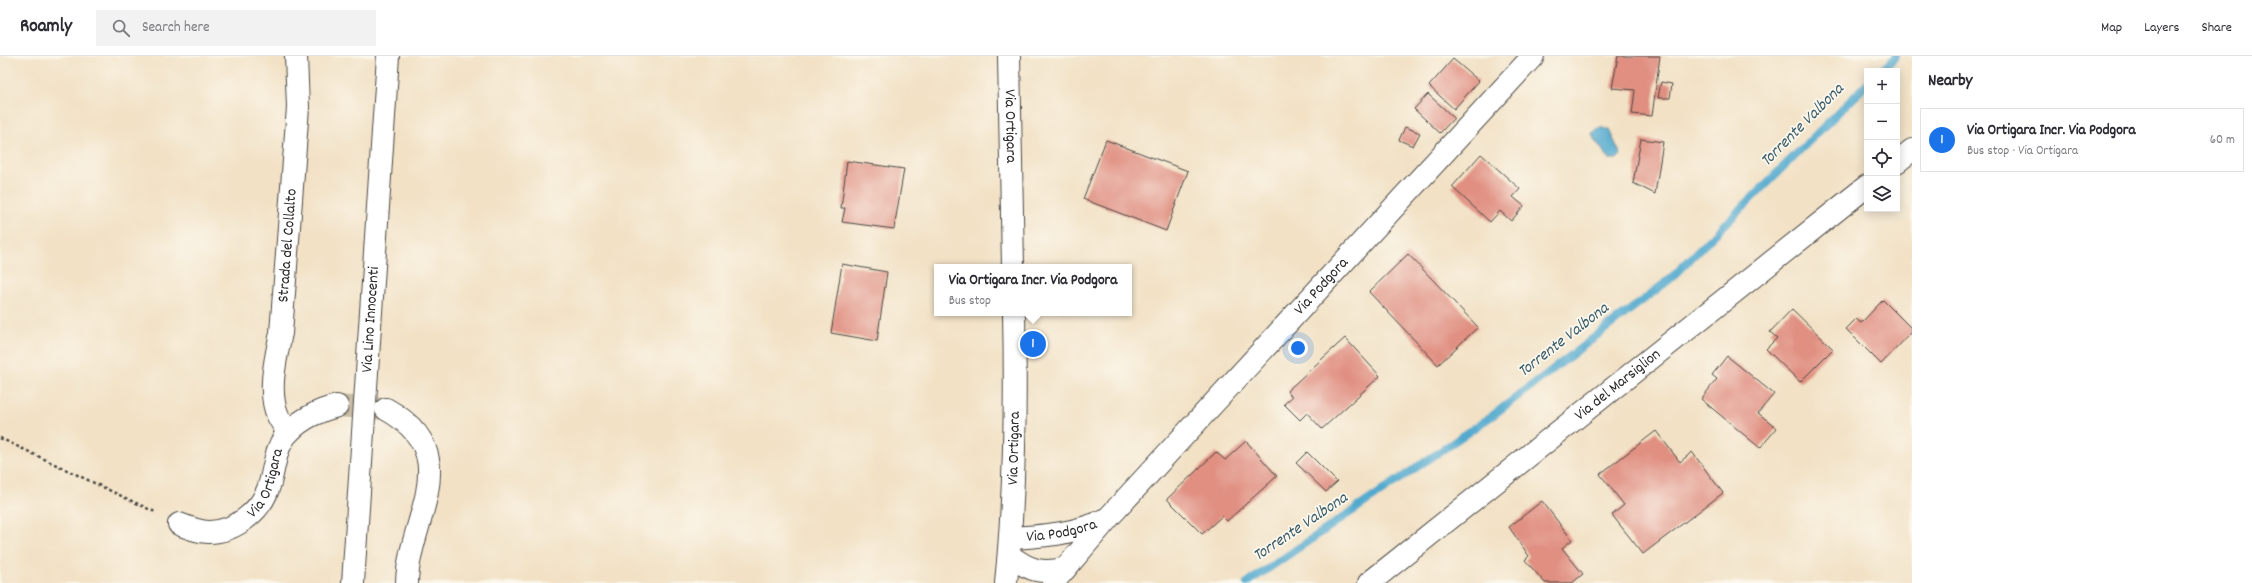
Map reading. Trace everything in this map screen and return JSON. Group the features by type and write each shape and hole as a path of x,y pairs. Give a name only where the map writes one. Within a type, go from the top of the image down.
{"main road":[{"name":"Strada del Collalto","path":"288,432 278,415 273,394 275,360 281,333 298,107 296,56"},
{"name":"Via Lino Innocenti","path":"353,583 388,56"},
{"name":"Via Ortigara","path":"1009,56 1013,264"},
{"name":"Via Podgora","path":"1059,575 1110,516 1533,56"},
{"path":"1900,160 1912,150"},
{"name":"Via del Marsiglion","path":"1369,583 1864,188"},
{"name":"Via Ortigara","path":"1006,583 1010,546 1015,442 1014,316"},
{"name":"Via Ortigara","path":"179,524 209,532 239,523 262,503 268,490 279,448 288,432 311,416 337,406"},
{"path":"386,409 396,415 421,442 430,469 427,498 410,557 407,583"},
{"name":"Via Podgora","path":"1010,546 1087,528 1110,516"},
{"path":"1010,546 1022,565 1034,570 1054,572 1059,575"}],"path":[{"path":"0,438 179,524"}],"water":[{"path":"1600,127 1609,130 1621,155 1617,159 1609,159 1594,139 1592,133"}],"building":[{"path":"1618,56 1660,56 1652,116 1632,114 1635,90 1612,88"},
{"path":"1453,59 1479,81 1454,109 1429,86"},
{"path":"1661,82 1672,84 1670,98 1658,98"},
{"path":"1428,94 1454,118 1440,133 1414,109"},
{"path":"1405,127 1420,133 1413,146 1399,140"},
{"path":"1641,139 1663,142 1655,194 1633,183"},
{"path":"1106,140 1188,171 1166,231 1083,199"},
{"path":"1481,154 1520,189 1513,197 1524,206 1511,221 1500,211 1490,222 1452,187"},
{"path":"847,161 904,169 894,229 842,222 845,208 841,208"},
{"path":"1408,254 1478,327 1438,365 1369,292"},
{"path":"842,264 887,272 877,341 831,333"},
{"path":"1883,300 1912,329 1912,332 1881,364 1846,329 1856,319 1861,323"},
{"path":"1792,309 1833,349 1800,382 1766,349 1777,338 1770,332"},
{"path":"1345,338 1380,376 1322,429 1307,413 1300,420 1284,404 1292,397 1287,391"},
{"path":"1727,356 1774,394 1758,413 1777,428 1760,448 1701,399 1717,379 1712,375"},
{"path":"1656,431 1680,462 1692,452 1723,493 1643,554 1612,515 1624,505 1600,474"},
{"path":"1246,441 1277,476 1227,521 1222,516 1202,534 1167,499 1216,452 1225,460"},
{"path":"1307,452 1337,482 1326,492 1296,463"},
{"path":"1542,501 1572,540 1562,548 1583,574 1572,583 1545,583 1525,560 1529,556 1509,527"}],"waterway":[{"name":"Torrente Valbona","path":"1884,68 1896,56"},
{"name":"Torrente Valbona","path":"1247,583 1492,416 1669,280 1864,87"}],"tunnel":[{"path":"337,406 384,409"}],"place":[{"name":"Via Ortigara Incr. Via Podgora","path":"1033,344"}]}
